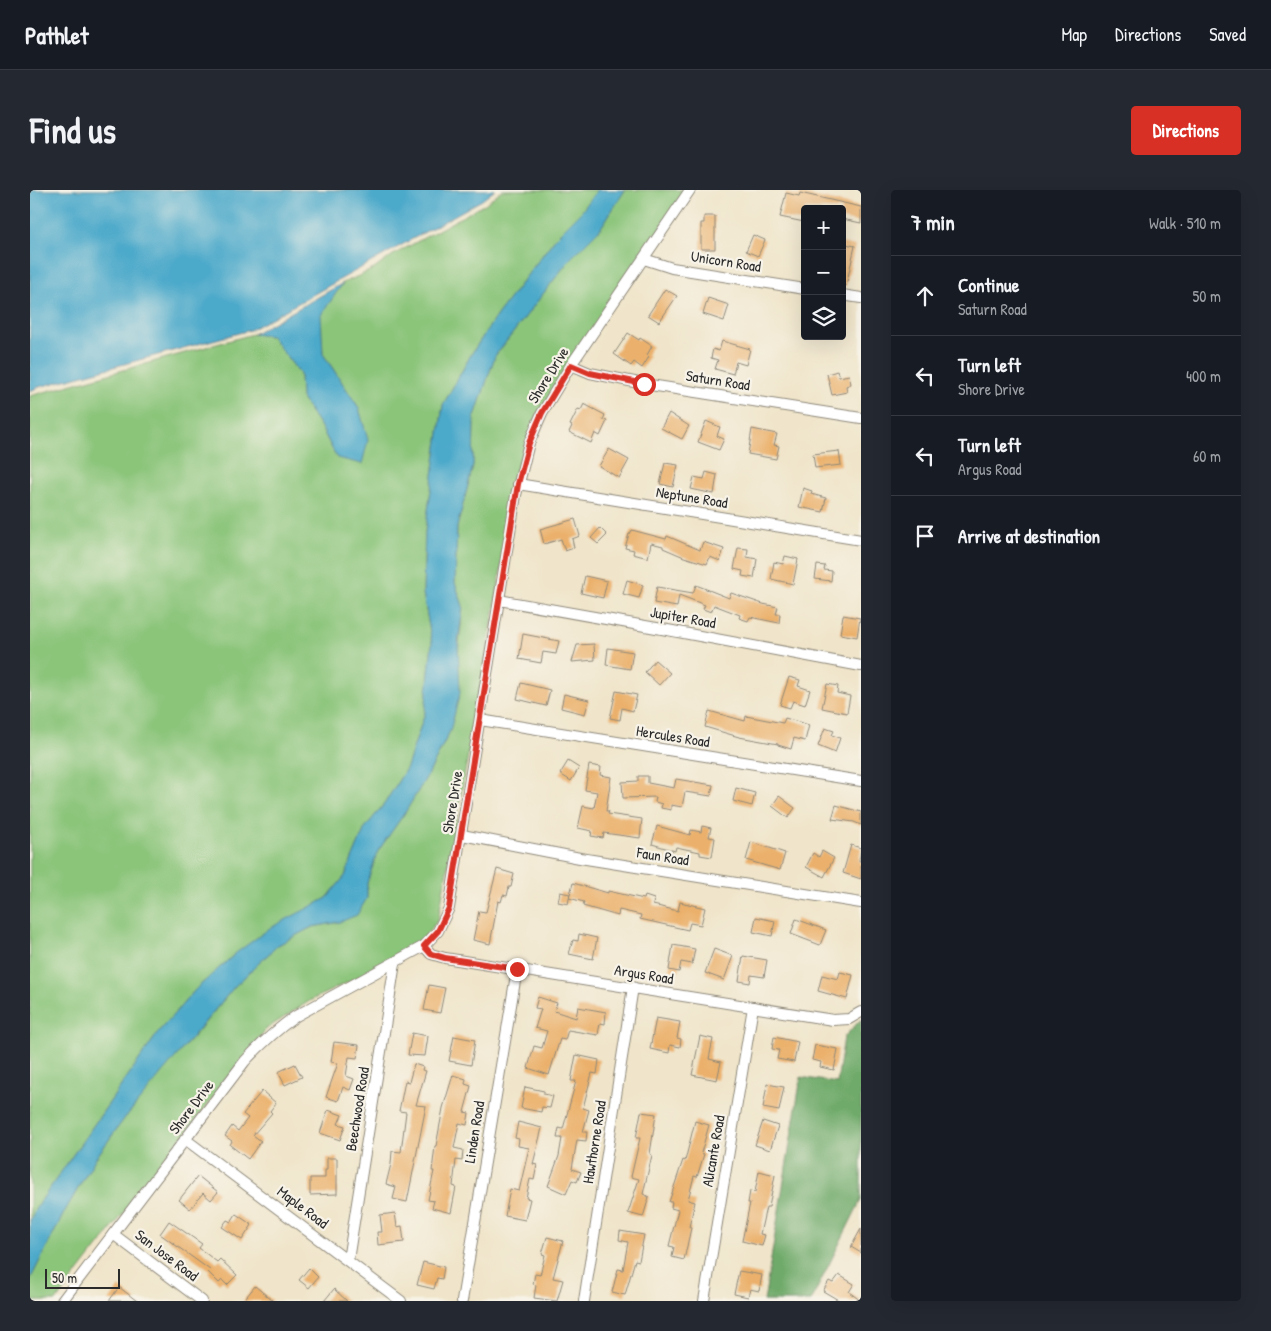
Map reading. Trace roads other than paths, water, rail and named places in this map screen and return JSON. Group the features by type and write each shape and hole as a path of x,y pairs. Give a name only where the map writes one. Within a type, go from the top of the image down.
{"street":[{"name":"Shore Drive","path":"62,1301 245,1061 278,1029 296,1016 424,946 438,931 449,908 518,484 529,443 542,413 571,365 690,190"},
{"name":"Unicorn Road","path":"644,259 672,268 801,288"},
{"path":"846,296 861,298"},
{"name":"Saturn Road","path":"571,365 590,373 644,384 861,418"},
{"name":"Neptune Road","path":"518,484 861,540"},
{"name":"Jupiter Road","path":"499,600 662,628 861,666"},
{"name":"Hercules Road","path":"480,720 861,781"},
{"name":"Faun Road","path":"462,835 580,858 861,903"},
{"name":"Argus Road","path":"424,946 431,954 445,958 838,1020 849,1019 861,1012"},
{"name":"Beechwood Road","path":"348,1260 395,963"},
{"name":"Linden Road","path":"462,1301 517,969"},
{"name":"Hawthorne Road","path":"584,1301 633,988"},
{"name":"Alicante Road","path":"704,1301 753,1007"},
{"name":"Maple Road","path":"185,1139 401,1301"},
{"name":"San Jose Road","path":"113,1234 202,1301"}],"water":[{"path":"30,190 495,190 482,200 250,330 30,391"},
{"path":"597,190 625,190 600,229 570,259 495,356 474,419 473,466 457,527 455,583 463,606 458,643 460,693 450,731 430,771 406,811 378,851 367,883 367,898 357,915 340,922 312,927 278,945 235,986 124,1119 95,1159 65,1211 30,1280 30,1221 36,1208 160,1030 196,989 236,953 270,928 327,898 345,876 365,828 385,803 407,767 425,713 432,643 423,593 425,532 443,405 472,353 497,315 557,236 582,211"},
{"path":"343,283 321,315 323,354 359,408 368,440 362,464 337,458 321,427 301,397 300,374 271,336 253,334"}]}
